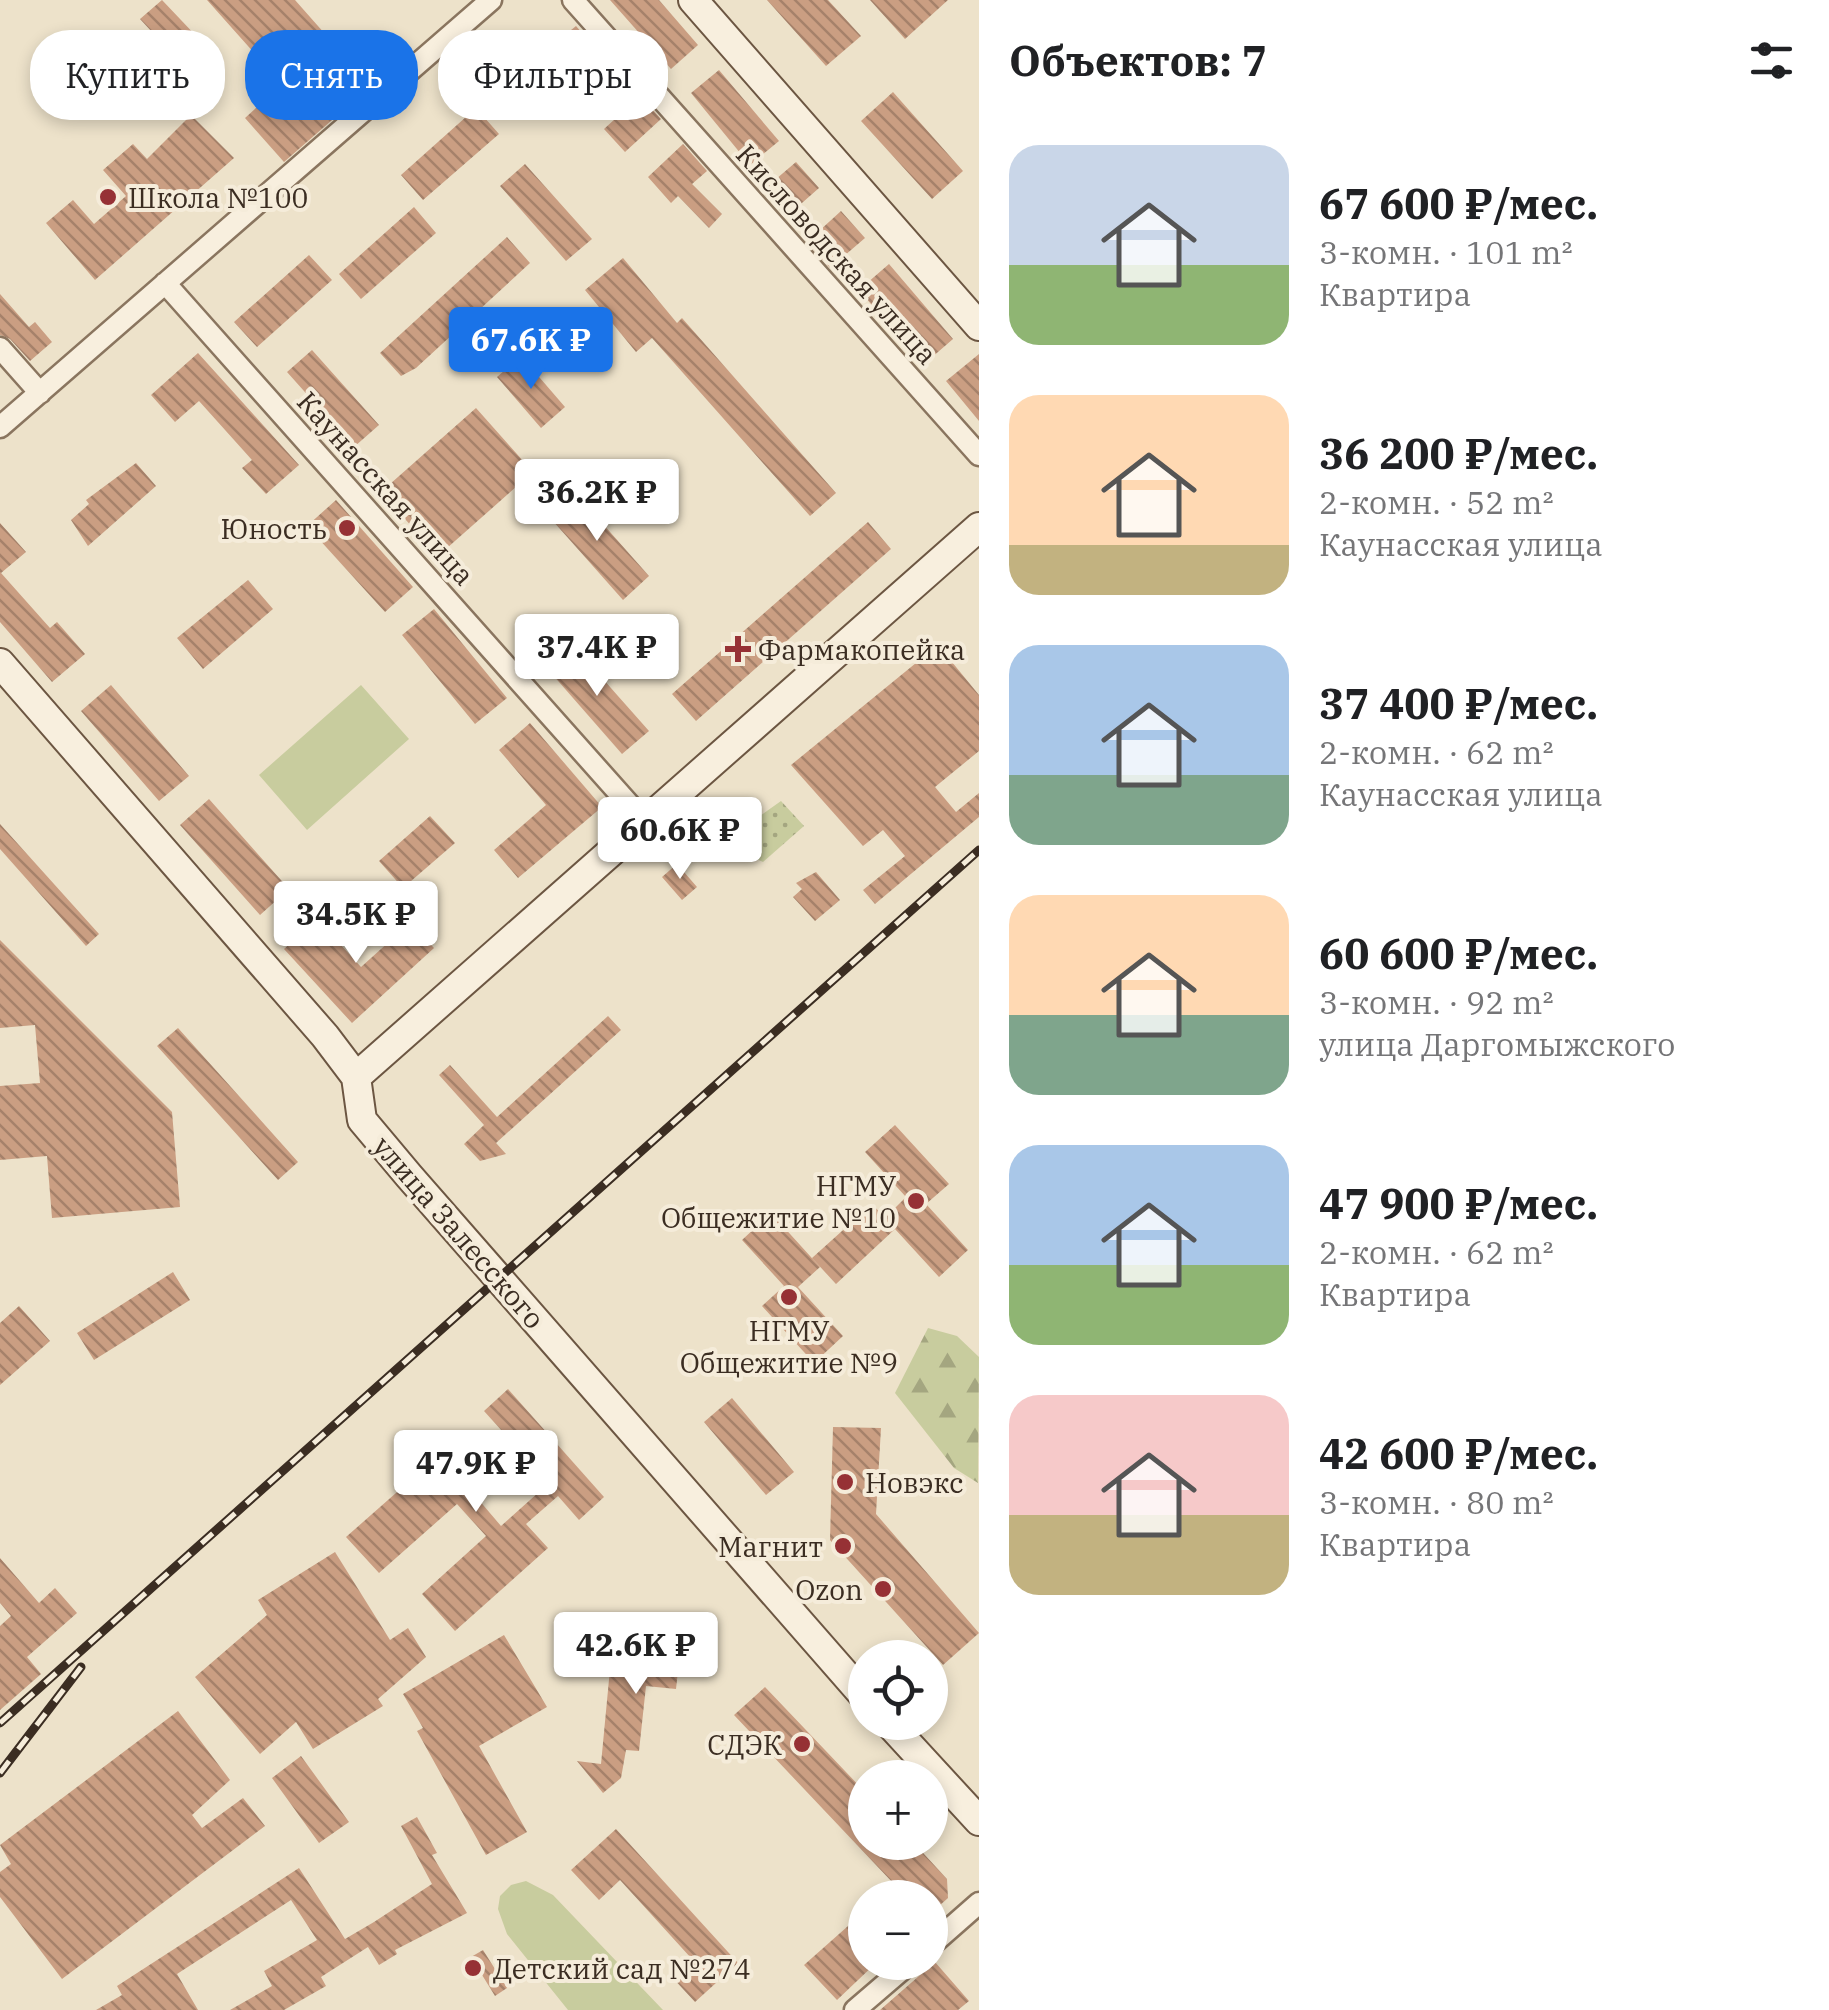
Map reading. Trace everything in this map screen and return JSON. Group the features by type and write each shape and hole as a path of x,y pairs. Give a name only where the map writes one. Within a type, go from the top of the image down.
{"main road":[{"path":"693,0 979,326"},
{"path":"356,1078 979,527"},
{"name":"улица Залесского","path":"0,663 356,1078 362,1120 848,1677"},
{"path":"905,1740 979,1821"}],"street":[{"path":"0,427 491,0"},
{"name":"Кисловодская улица","path":"573,0 979,455"},
{"name":"Каунасская улица","path":"165,284 644,820"},
{"path":"0,348 40,393"},
{"path":"948,1930 979,1903"},
{"path":"855,2010 890,1980"}],"green space":[{"path":"361,685 409,739 307,830 259,775"},
{"path":"781,801 804,826 763,862 722,843"},
{"path":"928,1328 957,1336 979,1357 978,1483 954,1468 895,1393"},
{"path":"526,1881 553,1895 663,2010 568,2010 507,1934 498,1909 500,1896 511,1885"}],"building":[{"path":"162,0 190,30 150,30 140,19"},
{"path":"207,0 295,0 322,30 245,30 245,43"},
{"path":"610,0 659,0 698,45 671,69 668,30 637,30"},
{"path":"767,0 828,0 861,36 826,66"},
{"path":"870,0 948,0 905,39"},
{"path":"719,70 779,141 750,165 691,93"},
{"path":"893,92 963,171 932,199 861,121"},
{"path":"186,120 196,120 234,158 95,280 46,223 73,200 94,224 126,196 103,170 133,144 147,159"},
{"path":"247,120 332,120 284,162"},
{"path":"463,120 487,120 499,134 423,200 401,175"},
{"path":"614,120 660,120 625,152 604,129"},
{"path":"683,144 707,171 692,184 722,214 709,228 678,196 671,203 648,177"},
{"path":"796,162 819,188 786,217 762,191"},
{"path":"525,164 592,239 566,261 500,186"},
{"path":"414,207 436,233 361,299 339,274"},
{"path":"841,211 865,238 830,268 807,242"},
{"path":"507,237 530,263 416,368 401,376 380,353"},
{"path":"309,255 332,280 257,347 234,322"},
{"path":"623,258 677,323 682,318 836,493 810,516 652,338 636,352 585,290"},
{"path":"889,264 953,339 923,365 859,290"},
{"path":"0,294 29,327 35,322 52,342 30,361 10,339 0,335"},
{"path":"585,337 598,352 578,370 564,356"},
{"path":"312,350 379,425 354,447 287,372"},
{"path":"198,353 299,465 266,494 242,468 252,460 199,401 175,422 151,395"},
{"path":"979,354 979,421 946,381"},
{"path":"521,356 565,407 541,428 497,377"},
{"path":"476,408 533,472 438,556 381,492"},
{"path":"136,463 156,486 88,546 71,520 89,504 86,500"},
{"path":"572,489 649,576 623,600 545,512"},
{"path":"336,500 413,587 385,612 307,526"},
{"path":"868,522 891,549 696,721 672,694"},
{"path":"0,523 26,552 1,573 50,628 57,622 85,654 52,682 0,622"},
{"path":"248,580 273,609 203,669 177,638"},
{"path":"434,609 507,698 475,724 402,635"},
{"path":"571,643 649,731 622,754 545,666"},
{"path":"938,645 979,695 979,751 935,787 956,812 979,793 979,817 875,904 863,890 905,856 883,830 863,846 791,765"},
{"path":"111,685 189,776 159,801 81,711"},
{"path":"530,723 602,807 518,878 494,850 546,805 499,750"},
{"path":"209,799 289,889 260,915 180,825"},
{"path":"430,816 455,843 403,888 379,861"},
{"path":"0,824 99,934 86,946 0,849"},
{"path":"677,864 697,887 682,900 662,877"},
{"path":"816,872 840,900 815,921 793,897 802,889 796,883"},
{"path":"317,919 361,967 410,923 434,948 352,1023 284,949"},
{"path":"0,940 172,1112 180,1207 52,1218 47,1156 0,1160 0,1086 40,1083 35,1025 0,1028"},
{"path":"608,1016 621,1030 496,1143 506,1154 480,1161 464,1144 484,1125 439,1075 450,1065 497,1117"},
{"path":"178,1028 298,1162 278,1180 157,1046"},
{"name":"НГМУ Общежитие №10","path":"895,1125 949,1184 926,1204 968,1250 939,1277 895,1229 836,1284 812,1258 872,1204 885,1218 906,1197 865,1152"},
{"name":"НГМУ Общежитие №9","path":"771,1213 820,1267 798,1287 843,1336 814,1363 762,1306 784,1286 742,1240"},
{"path":"173,1272 190,1300 94,1360 77,1333"},
{"path":"19,1306 50,1341 0,1385 0,1323"},
{"path":"508,1389 604,1497 579,1520 558,1496 526,1524 548,1548 455,1631 422,1594 486,1536 457,1504 379,1573 346,1537 455,1441 488,1478 472,1492 501,1526 549,1483 484,1411"},
{"path":"732,1398 794,1472 766,1495 704,1422"},
{"path":"833,1427 881,1428 876,1514 979,1633 948,1661 948,1640 920,1640 830,1540"},
{"path":"335,1552 390,1640 408,1628 426,1657 378,1699 383,1706 313,1749 296,1722 260,1754 195,1677 267,1615 258,1600"},
{"path":"0,1558 39,1603 55,1588 77,1613 27,1657 41,1674 0,1710 0,1626 11,1616 0,1603"},
{"path":"647,1614 684,1617 676,1689 646,1686 639,1751 626,1750 621,1778 603,1793 577,1761 601,1764 610,1669 641,1671"},
{"path":"504,1635 547,1707 479,1746 527,1832 486,1855 417,1731 423,1728 403,1694"},
{"path":"765,1687 848,1774 848,1835 734,1715"},
{"path":"178,1711 230,1780 192,1815 202,1828 243,1798 265,1826 62,1979 0,1897 0,1872 11,1864 0,1845"},
{"path":"301,1756 349,1822 319,1843 272,1778"},
{"path":"417,1817 437,1853 432,1855 467,1913 395,1950 397,1954 379,1965 368,1947 321,1977 326,1986 284,2010 230,2010 272,1986 264,1971 317,1940 291,1900 177,1974 198,2010 96,2010 122,1995 117,1986 299,1868 345,1939 374,1922 432,1884 401,1826"},
{"path":"616,1829 738,1963 695,2002 671,1976 691,1958 620,1880 599,1900 571,1870"},
{"path":"871,1860 930,1860 947,1880 890,1880"},
{"path":"848,1926 848,1980 858,1980 837,2000 804,1965"},
{"path":"483,1950 507,1988 495,1996 471,1957"},
{"path":"948,1977 969,2001 958,2010 880,2010 914,1980 948,1980"}],"railway":[{"path":"0,1723 979,850"},
{"path":"0,1773 81,1667"}],"place":[{"name":"Школа №100","path":"108,197"},
{"name":"Юность","path":"347,528"},
{"name":"Фармакопейка","path":"738,649"},
{"name":"НГМУ Общежитие №10","path":"916,1201"},
{"name":"НГМУ Общежитие №9","path":"789,1297"},
{"name":"Новэкс","path":"845,1482"},
{"name":"Магнит","path":"843,1546"},
{"name":"Ozon","path":"883,1589"},
{"name":"СДЭК","path":"802,1744"},
{"name":"Детский сад №274","path":"473,1968"}]}
